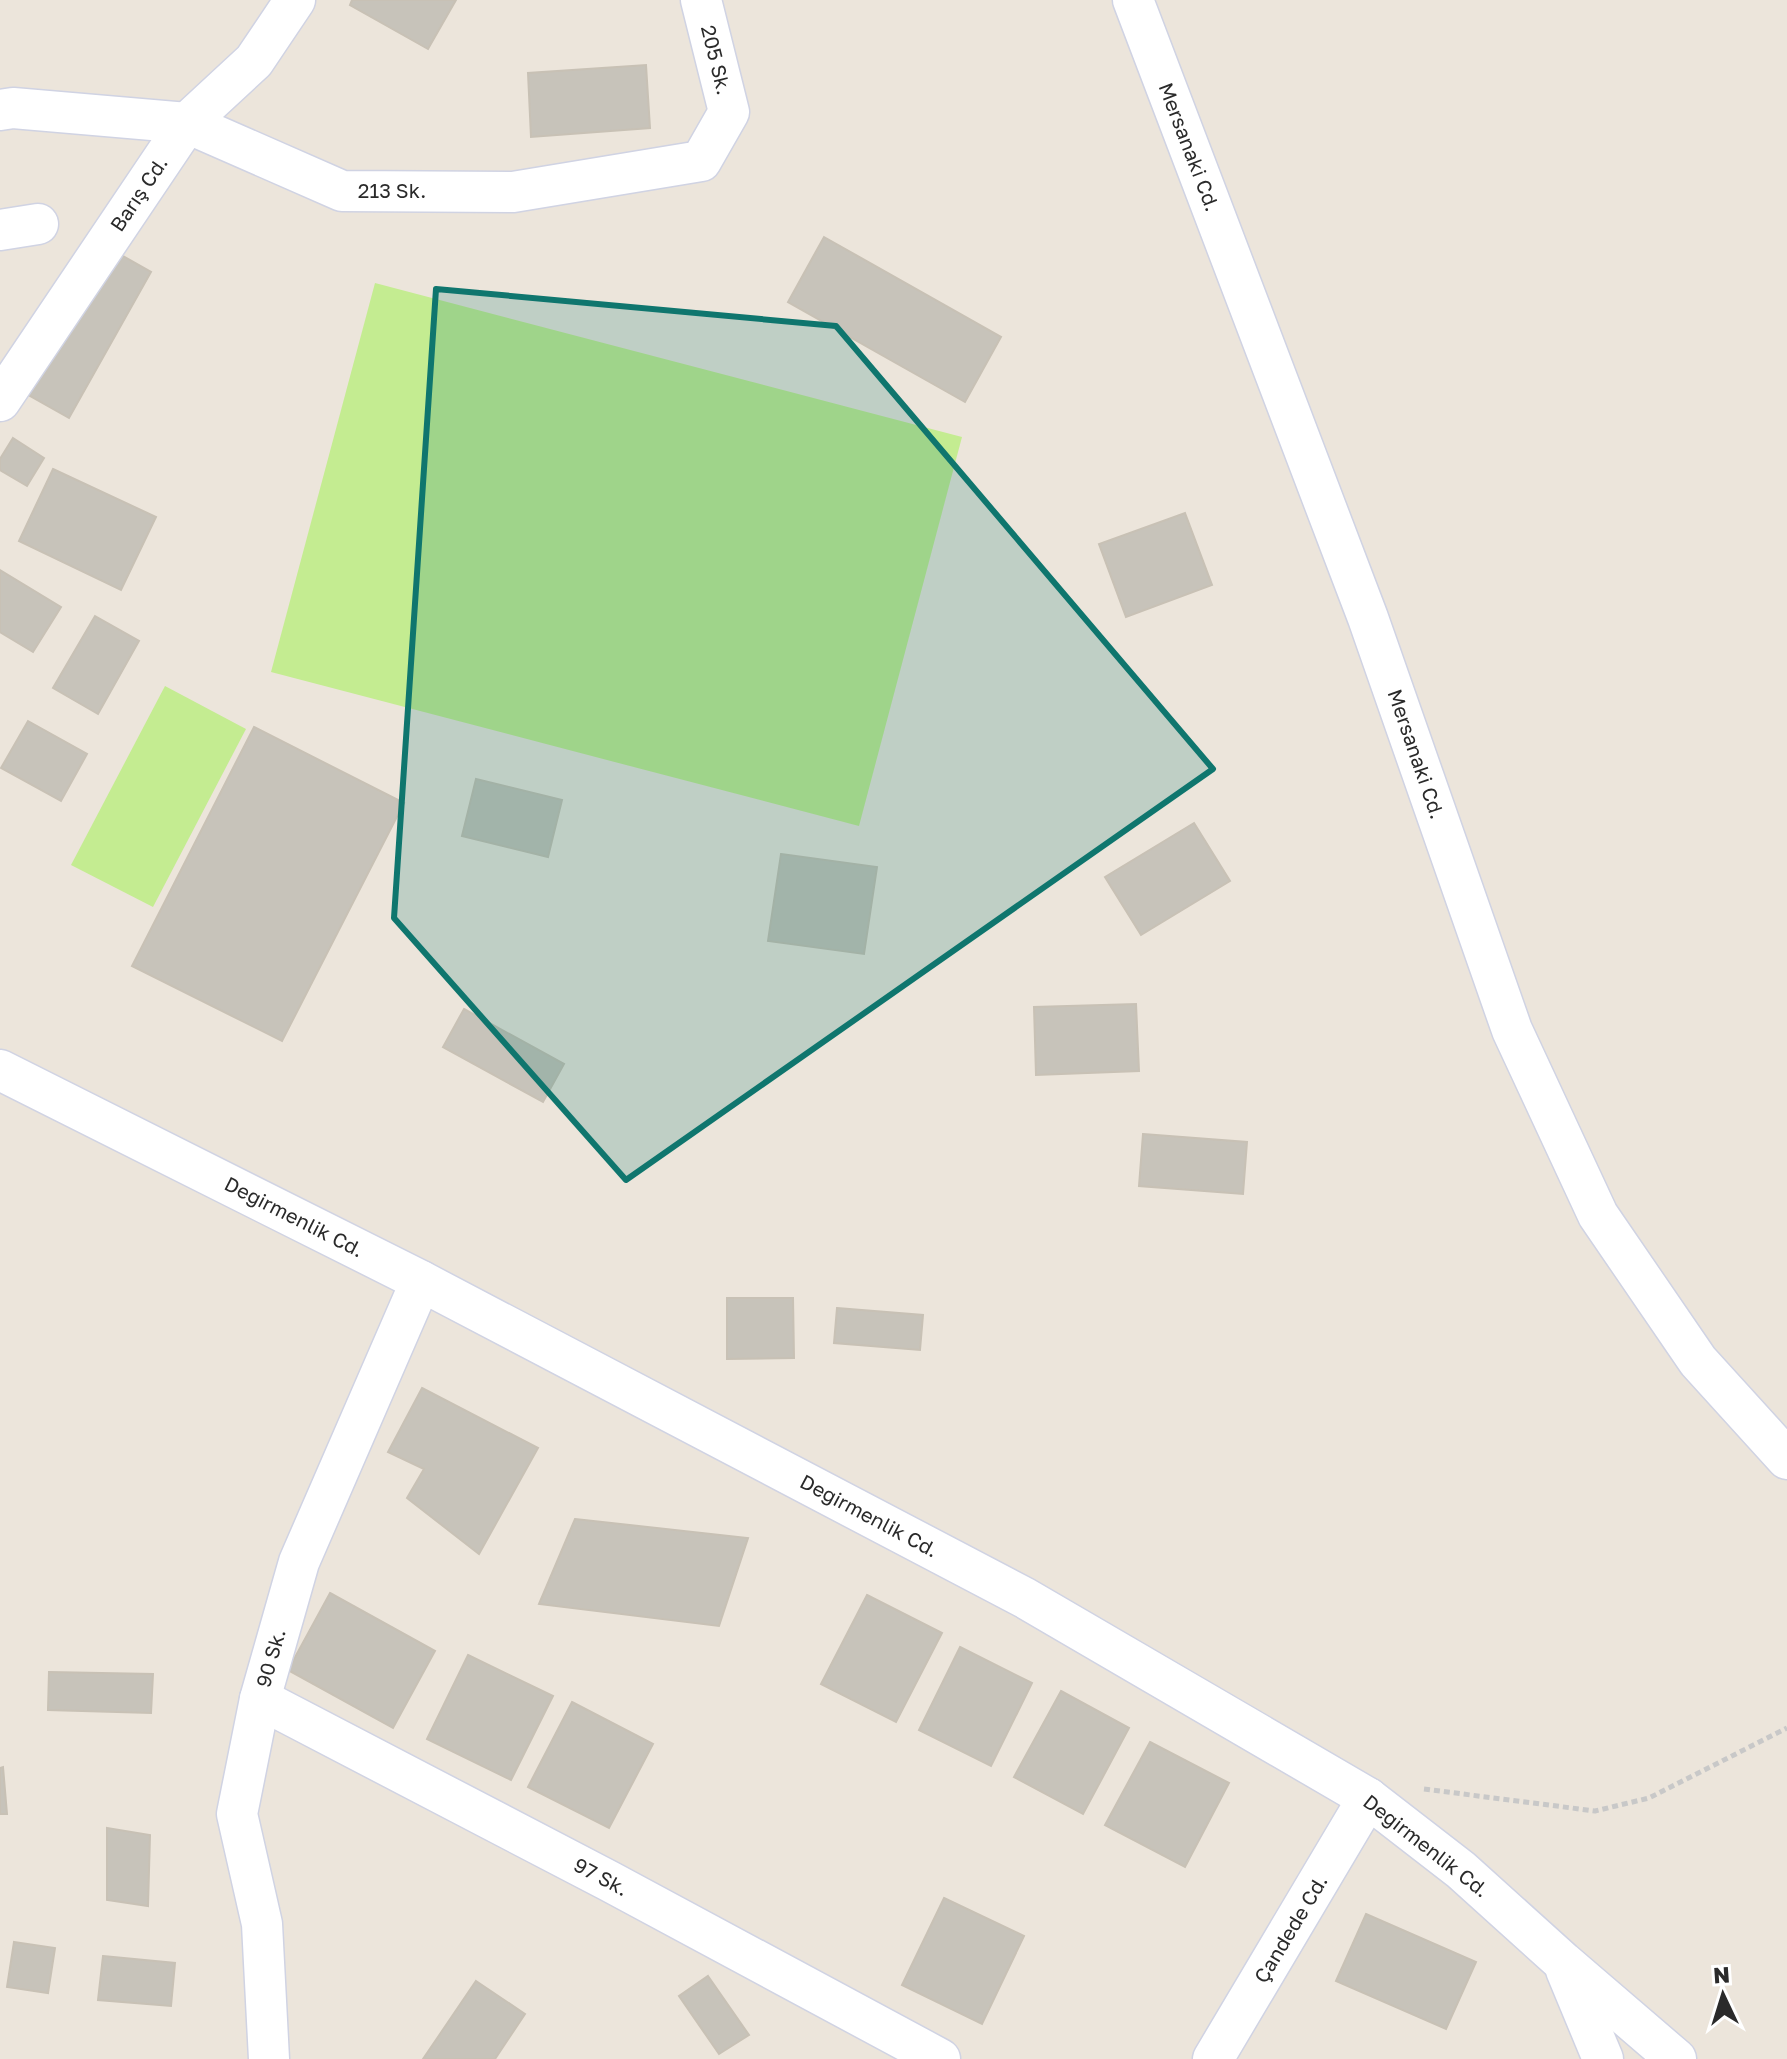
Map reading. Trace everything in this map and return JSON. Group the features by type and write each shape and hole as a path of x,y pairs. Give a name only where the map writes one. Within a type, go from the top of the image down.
{"street":[{"name":"Barış Cd.","path":"0,401 187,123 254,61 295,0"},
{"name":"205 Sk.","path":"701,0 729,112 701,161"},
{"name":"Mersanaki Cd.","path":"1133,0 1368,618 1512,1030 1598,1215 1698,1361 1787,1459"},
{"name":"213 Sk.","path":"0,110 13,108 187,123 342,191 513,192 701,161"},
{"name":"Değirmenlik Cd.","path":"0,1070 421,1281 1025,1598 1368,1798 1461,1870 1676,2059"},
{"name":"90 Sk.","path":"269,2059 262,1924 237,1814 260,1699 299,1562 421,1281"},
{"name":"97 Sk.","path":"260,1699 609,1881 940,2059"},
{"name":"Çandede Cd.","path":"1213,2059 1368,1798"},
{"path":"1563,1962 1603,2059"}],"path":[{"path":"1368,1798 1417,1788 1595,1811 1649,1798 1787,1728"}],"highlighted area":[{"path":"436,289 836,326 1213,769 626,1180 394,918"}],"green space":[{"path":"375,283 962,437 859,826 271,672"},
{"path":"165,686 246,729 153,907 71,865"}],"building":[{"path":"352,0 456,0 428,49 350,5"},
{"path":"646,65 650,128 531,137 528,73"},
{"path":"824,237 1001,337 965,402 788,302"},
{"path":"107,247 151,272 69,418 25,393"},
{"path":"13,438 44,458 27,486 0,470 0,459"},
{"path":"53,469 156,517 121,590 19,541"},
{"path":"1185,513 1212,585 1126,617 1099,544"},
{"path":"0,570 61,607 33,652 0,632"},
{"path":"95,616 139,641 98,714 53,688"},
{"path":"28,721 87,754 61,801 1,768"},
{"path":"254,727 404,803 282,1041 132,966"},
{"path":"476,779 562,800 548,857 462,836"},
{"path":"1194,823 1230,881 1141,935 1105,877"},
{"path":"781,854 877,867 864,954 768,941"},
{"path":"1136,1004 1139,1071 1036,1075 1034,1007"},
{"path":"464,1009 564,1064 543,1102 443,1047"},
{"path":"1143,1134 1247,1142 1243,1194 1139,1186"},
{"path":"727,1298 793,1298 794,1358 727,1359"},
{"path":"837,1308 923,1315 920,1350 834,1343"},
{"path":"422,1388 538,1448 479,1554 407,1498 424,1469 388,1452"},
{"path":"575,1519 748,1538 719,1626 539,1604"},
{"path":"330,1593 435,1651 393,1728 288,1670"},
{"path":"867,1595 942,1633 896,1722 821,1684"},
{"path":"960,1647 1032,1683 991,1766 919,1730"},
{"path":"468,1655 553,1696 511,1780 427,1739"},
{"path":"49,1672 153,1674 151,1713 48,1710"},
{"path":"1061,1691 1129,1728 1083,1814 1014,1777"},
{"path":"572,1702 653,1744 609,1828 528,1787"},
{"path":"1150,1742 1229,1783 1185,1867 1105,1825"},
{"path":"3,1767 7,1814 0,1814 0,1768"},
{"path":"107,1828 150,1835 148,1906 107,1900"},
{"path":"944,1898 1024,1936 982,2024 902,1985"},
{"path":"1366,1914 1476,1962 1446,2029 1336,1981"},
{"path":"14,1942 55,1948 48,1993 7,1987"},
{"path":"103,1956 175,1963 171,2006 98,2000"},
{"path":"708,1976 749,2035 719,2054 679,1996"},
{"path":"476,1981 525,2014 495,2059 423,2059"}]}
